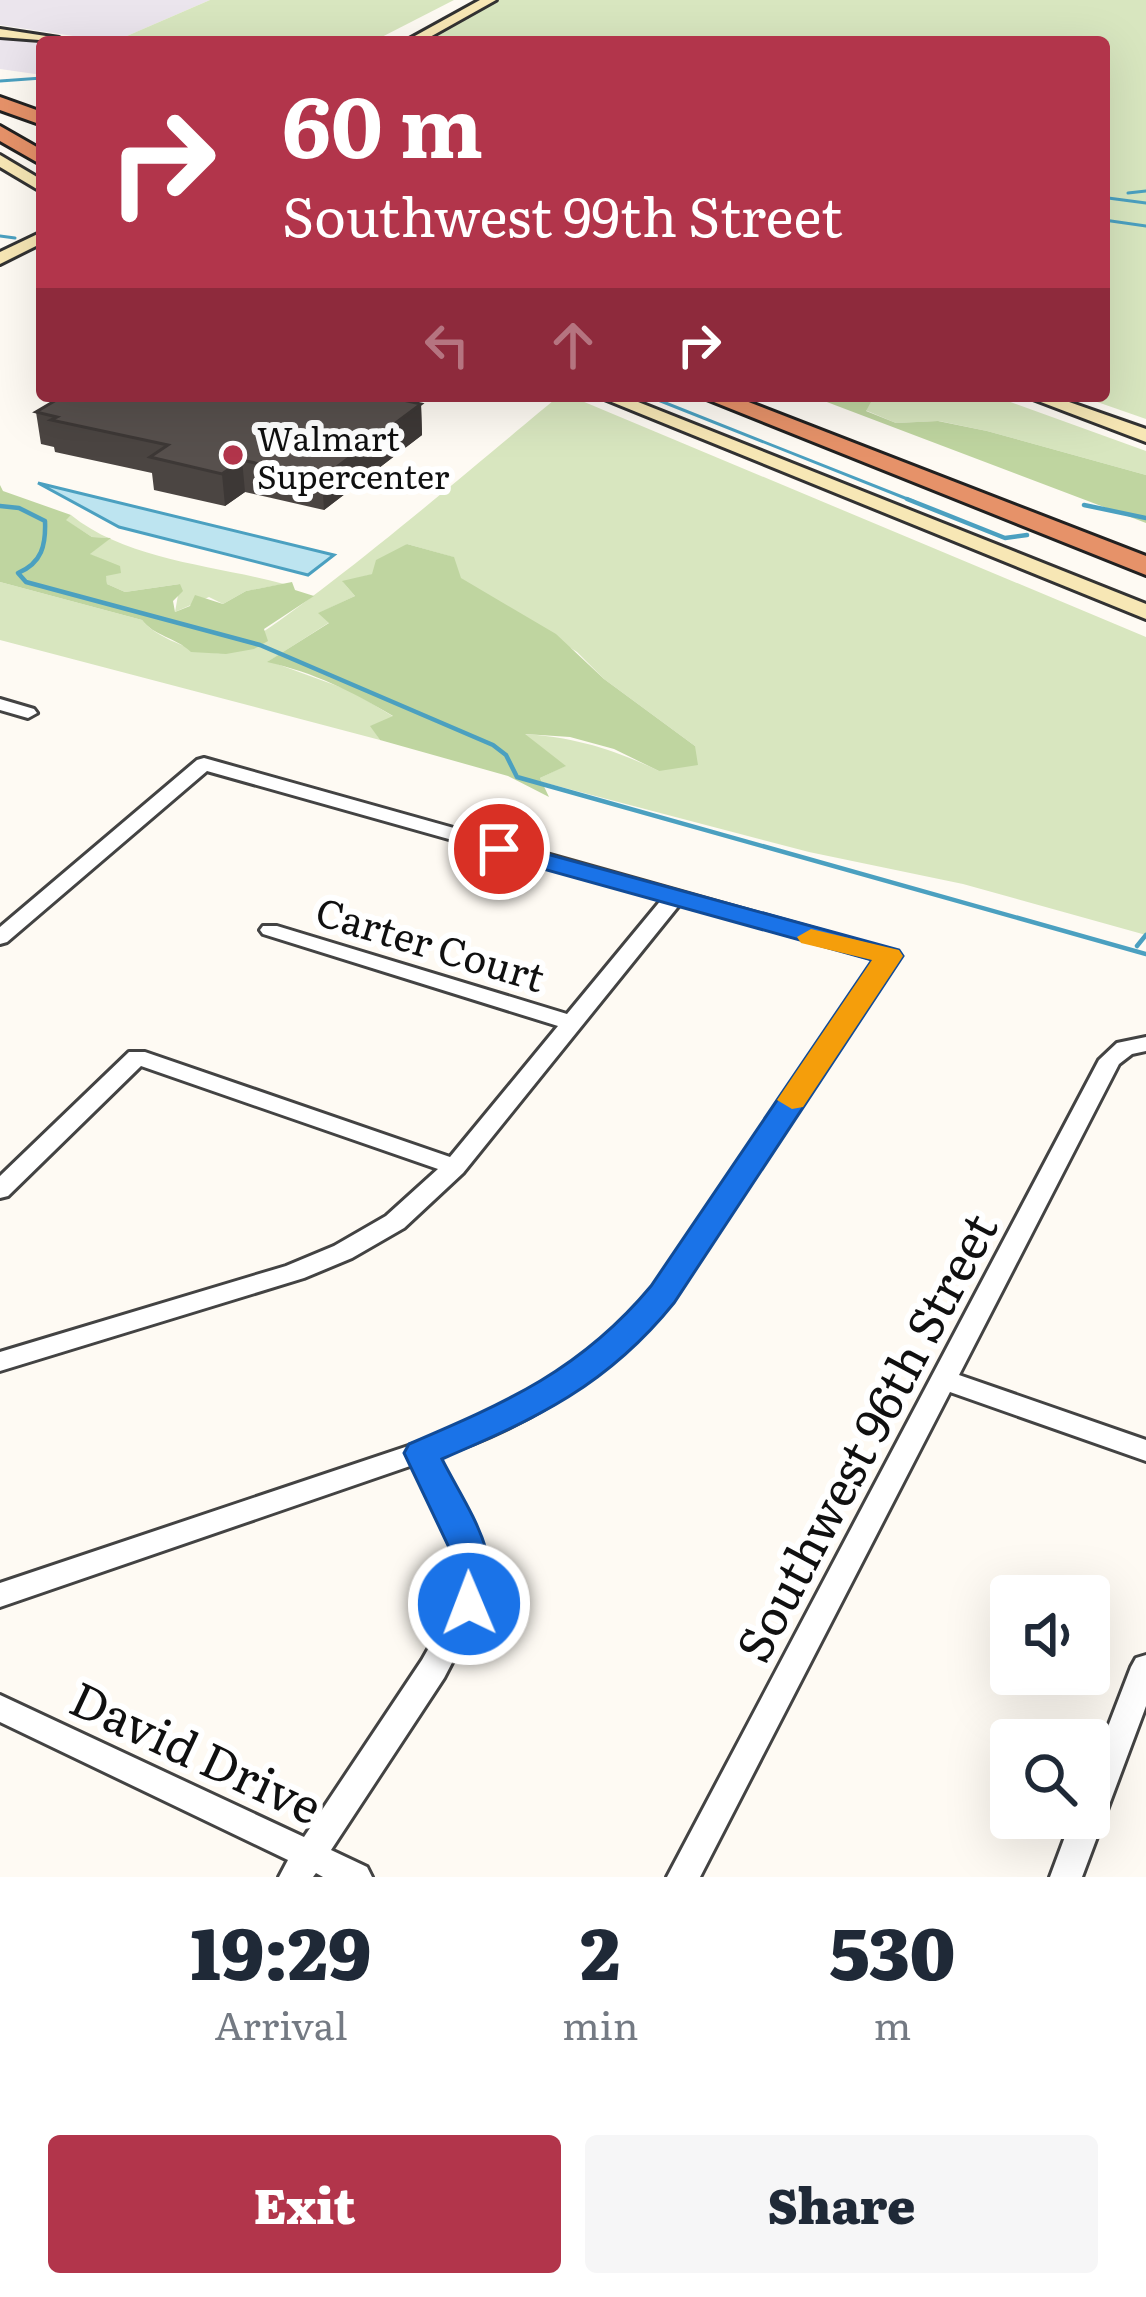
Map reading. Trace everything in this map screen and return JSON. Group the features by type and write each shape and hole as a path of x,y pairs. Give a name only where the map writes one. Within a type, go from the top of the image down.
{"highway":[{"path":"0,99 36,107"},
{"path":"0,99 36,116"},
{"path":"0,118 36,132"},
{"path":"0,132 36,155"},
{"path":"726,402 1146,566"},
{"path":"776,402 1146,545"}],"main road":[{"path":"422,36 490,0"},
{"path":"0,32 36,38"},
{"path":"0,160 36,183"},
{"path":"0,259 36,240"},
{"path":"622,402 1146,612"},
{"path":"1051,402 1146,436"}],"street":[{"path":"0,704 28,712"},
{"path":"0,1595 421,1453 536,1404 577,1378 635,1328 663,1294 889,956 204,764 2,934"},
{"path":"0,1362 332,1257 409,1213 455,1166 674,898"},
{"name":"Carter Court","path":"270,930 572,1023"},
{"name":"Southwest 96th Street","path":"682,1877 1110,1060 1139,1045"},
{"path":"0,1190 136,1057 455,1166"},
{"path":"945,1380 1146,1451"},
{"path":"302,1866 446,1650 469,1604 472,1558 421,1453"},
{"path":"1110,1762 1146,1667"},
{"name":"David Drive","path":"0,1708 302,1866 356,1877"},
{"path":"1066,1877 1081,1839"}],"shaded area":[{"path":"0,0 210,0 127,36 73,36 0,25"},
{"path":"0,37 36,43 36,74 0,69"}],"green space":[{"path":"210,0 454,0 384,36 127,36"},
{"path":"496,0 1146,0 1146,419 1097,402 1110,402 1110,36 429,36"},
{"path":"552,402 584,402 1146,637 1146,935 963,884 809,852 542,782 540,778 565,766 523,734 593,745 659,771 695,746 604,679 577,652 460,578 453,557 407,544 373,574 343,582 355,596 319,613 330,622 269,661 351,691 394,717 371,726 380,740 0,640 0,582 142,620 190,648 222,653 284,617"},
{"path":"827,402 871,402 866,411 896,423 938,421 987,431 1146,475 1146,523"},
{"path":"870,402 1011,402 1146,451 1146,475 987,431 939,421 896,423 865,410"},
{"path":"0,485 3,491 71,515 66,520 92,537 111,538 90,554 120,566 121,573 106,576 107,584 125,592 180,584 183,591 173,601 175,612 190,606 195,595 223,604 246,591 292,582 295,590 314,596 264,629 268,641 254,649 226,654 191,652 142,620 0,582"},
{"path":"71,515 109,538 92,537 65,520"},
{"path":"110,538 173,560 284,584 246,591 223,604 209,597 175,612 180,584 125,592 107,584 103,560 89,554"},
{"path":"407,544 454,557 461,578 556,634 604,679 695,746 698,765 659,771 614,749 570,737 525,734 566,766 540,778 549,797 508,776 380,740 370,726 393,716 332,684 267,662 329,623 318,613 355,596 342,581 372,574 376,560"}],"water":[{"path":"38,483 334,555 308,575 119,527"}],"building":[{"path":"53,402 421,404 322,478 242,460 222,474 150,457 168,445 51,420 57,417 36,412"}],"waterway":[{"path":"0,81 36,78"},
{"path":"1128,193 1146,191"},
{"path":"1110,198 1146,203"},
{"path":"1110,221 1146,226"},
{"path":"0,236 15,238"},
{"path":"663,402 915,502"},
{"path":"907,499 1005,538 1027,535"},
{"path":"1084,505 1146,518"},
{"path":"0,506 19,508 45,521 41,552 18,573 26,582 260,645 493,745 506,755 517,777 1146,954"},
{"path":"1137,946 1146,935"}],"slow traffic":[{"path":"792,1100 889,956 811,937"}],"place":[{"name":"Walmart Supercenter","path":"233,455"}],"route":[{"path":"469,1604 472,1558 462,1528 421,1453 489,1428 536,1404 598,1362 635,1328 663,1294 889,956 499,849"}]}
